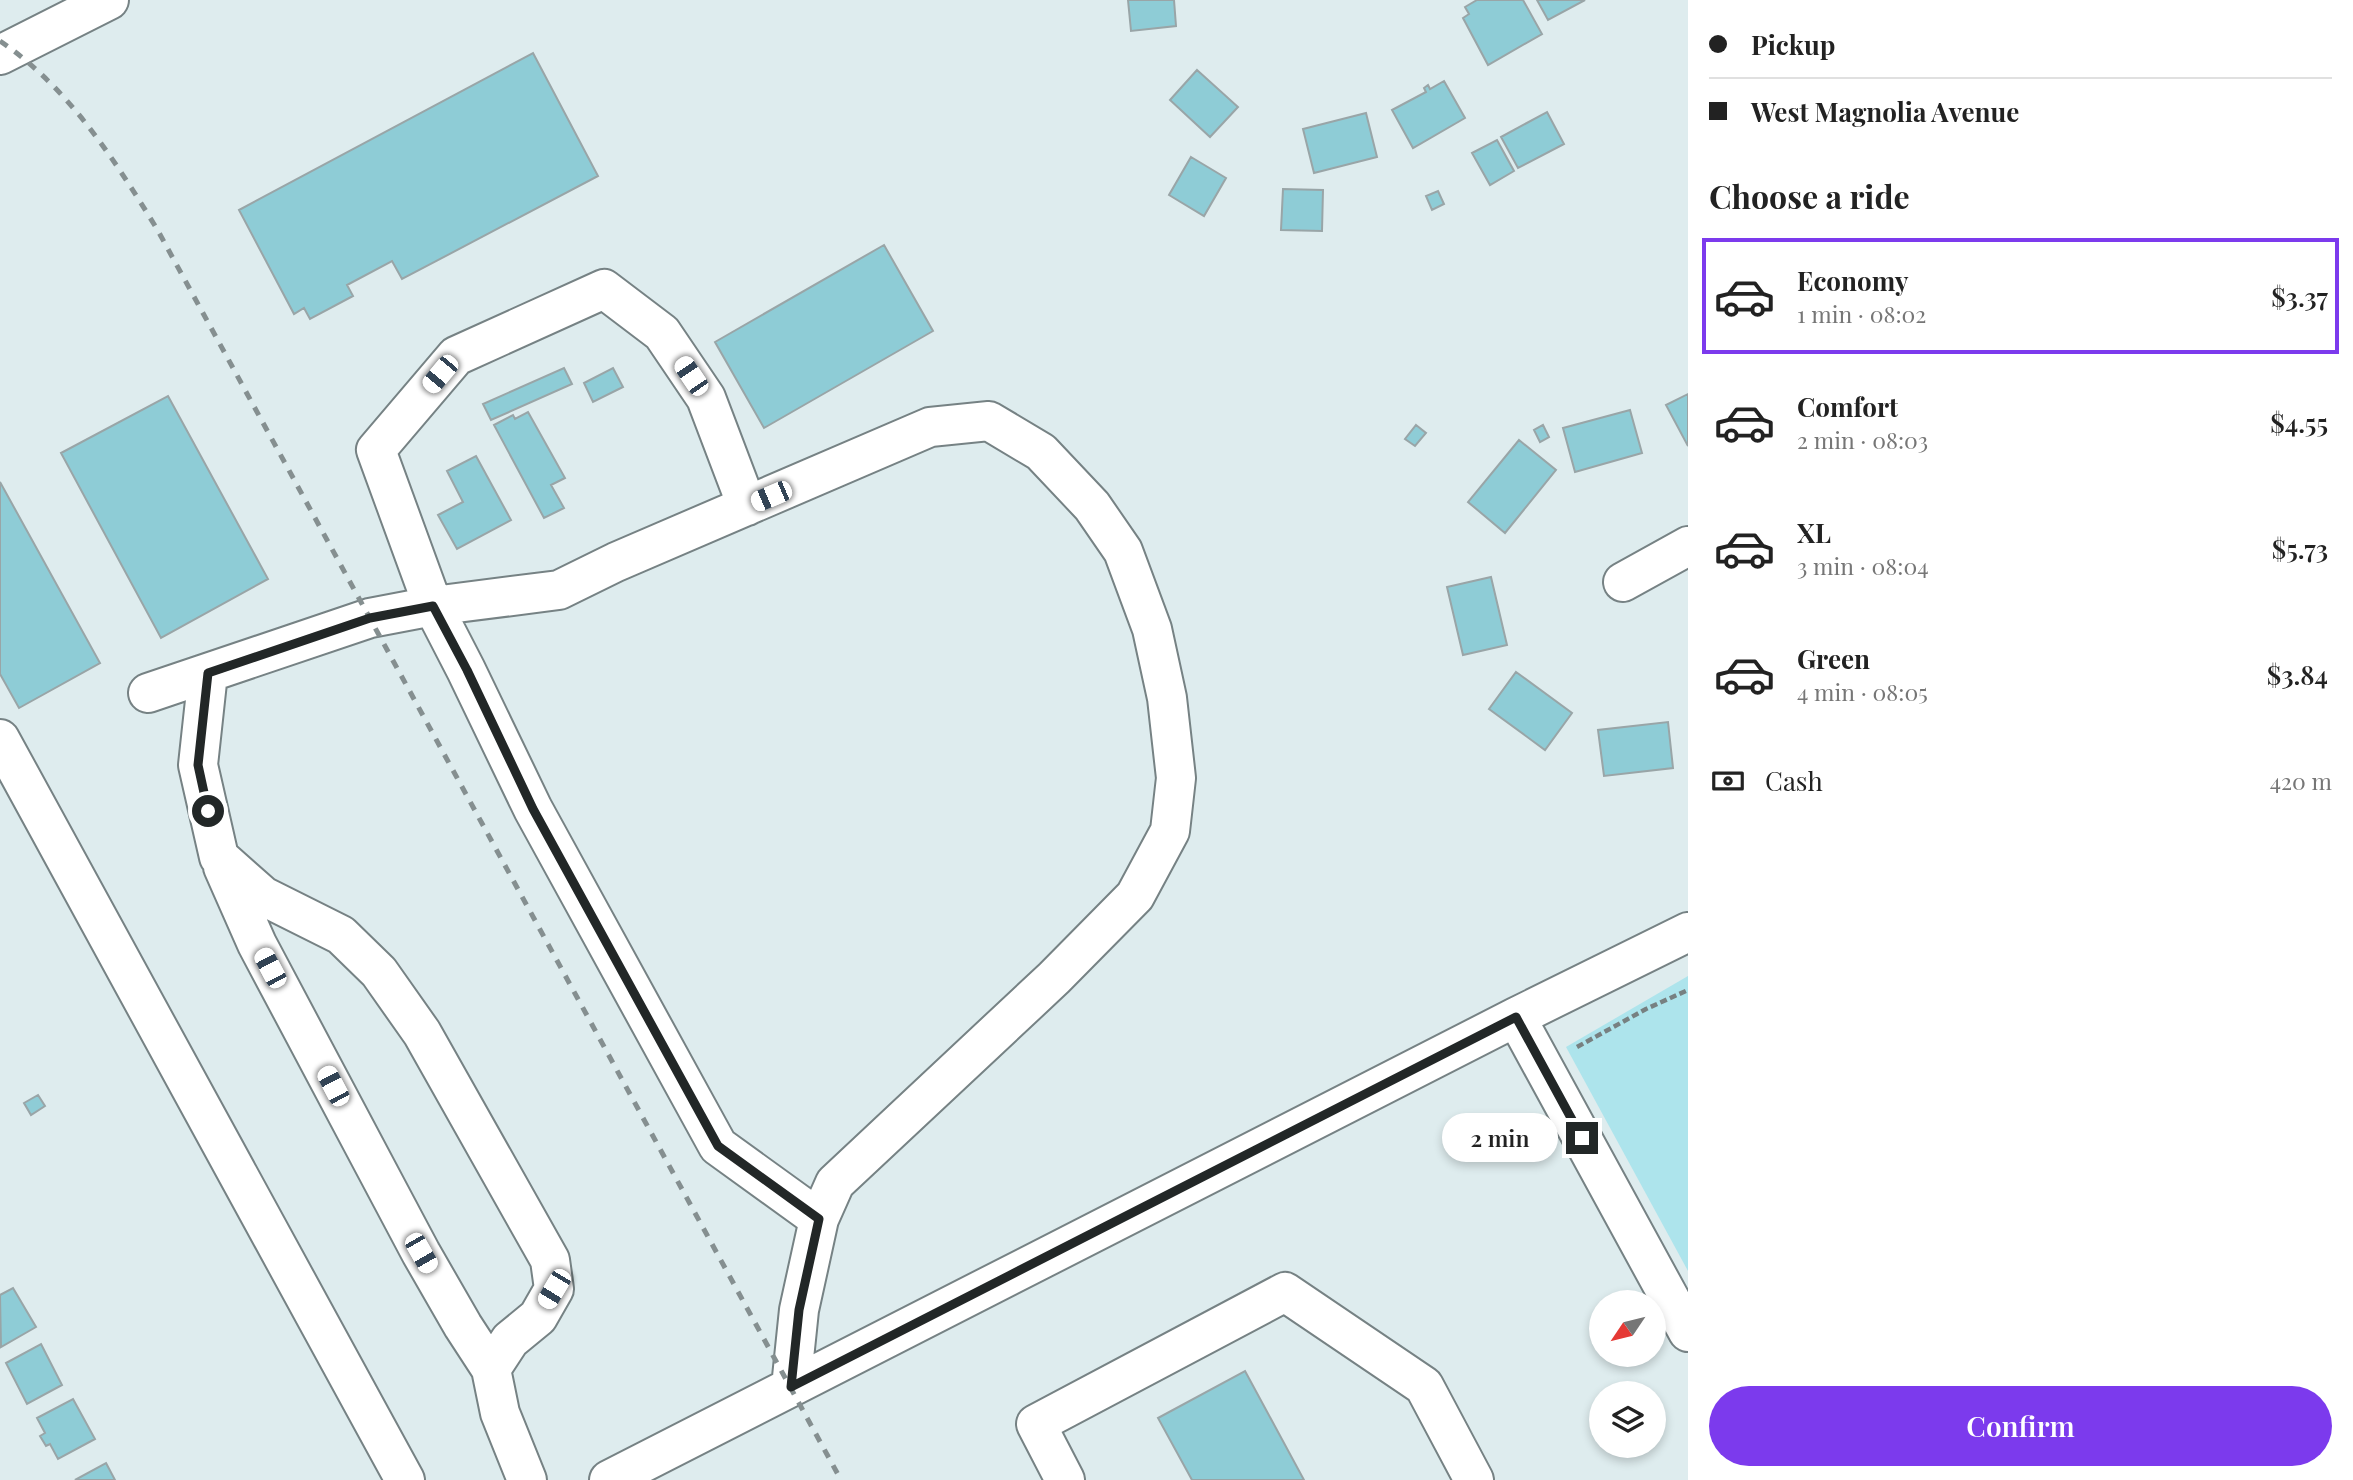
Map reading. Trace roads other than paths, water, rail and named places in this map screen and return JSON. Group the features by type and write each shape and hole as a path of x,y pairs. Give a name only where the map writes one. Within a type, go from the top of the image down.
{"street":[{"path":"0,55 69,9 109,0"},
{"path":"747,506 706,398 662,332 604,289 456,356 376,450 433,606 467,670 533,809 718,1146 819,1219"},
{"path":"148,693 370,618 433,606 559,590 616,562 930,427 989,421 1041,452 1092,506 1122,551 1152,629 1167,698 1176,778 1170,831 1135,895 1054,978 835,1183 819,1219 799,1310 791,1387"},
{"path":"1623,582 1688,547"},
{"path":"208,673 198,765 219,858 257,944 421,1253 491,1369 500,1413 527,1480"},
{"path":"0,739 405,1480"},
{"path":"219,858 263,895 341,935 379,972 422,1033 550,1260 554,1289 538,1317 510,1340 491,1369"},
{"path":"609,1480 1688,932"},
{"path":"1516,1017 1688,1332"},
{"path":"1065,1480 1035,1424 1285,1292 1424,1385 1474,1480"}],"railway":[{"path":"0,41 48,80 69,103 107,151 157,229 841,1480"}]}
